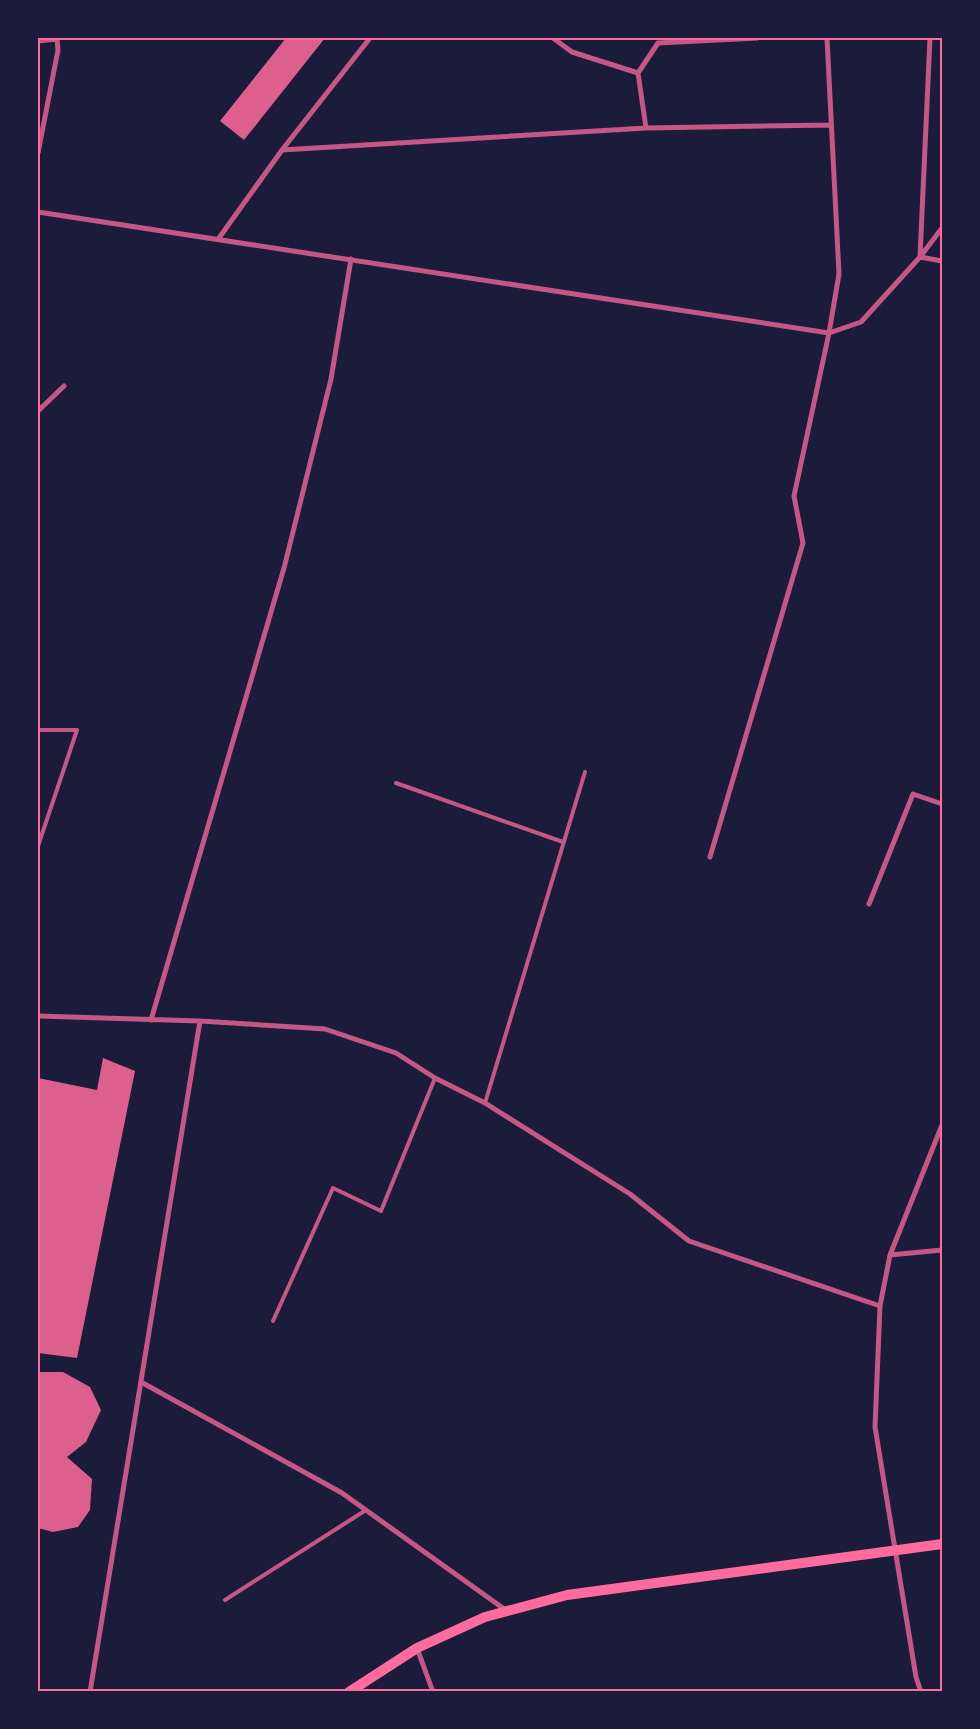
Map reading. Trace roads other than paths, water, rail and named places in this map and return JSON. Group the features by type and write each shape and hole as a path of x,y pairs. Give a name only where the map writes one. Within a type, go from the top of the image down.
{"main road":[{"path":"349,1692 417,1648 485,1617 567,1595 942,1544"}],"street":[{"path":"38,41 57,38 58,50 38,154"},
{"path":"219,238 282,150 370,38"},
{"path":"553,38 572,52 638,73"},
{"path":"646,128 638,73 658,43 758,38"},
{"path":"710,857 803,543 794,496 829,333 839,274 827,38"},
{"path":"920,257 930,38"},
{"path":"282,150 646,128 832,125"},
{"path":"38,212 219,238 829,333 861,322 920,257 942,228"},
{"path":"920,257 942,261"},
{"path":"151,1020 284,568 331,378 351,259"},
{"path":"38,411 64,386"},
{"path":"869,904 913,794 942,804"},
{"path":"38,1016 200,1021 325,1029 396,1053 435,1078 485,1103 630,1194 689,1241 880,1306"},
{"path":"90,1692 200,1021"},
{"path":"921,1692 916,1677 875,1427 880,1306 890,1255 942,1125"},
{"path":"890,1255 942,1250"},
{"path":"141,1382 342,1493 508,1612"},
{"path":"417,1648 433,1692"}],"lane":[{"path":"38,730 77,730 38,846"},
{"path":"485,1103 585,772"},
{"path":"396,784 563,842"},
{"path":"273,1321 333,1188 381,1211 435,1078"},
{"path":"225,1600 366,1510"}]}
